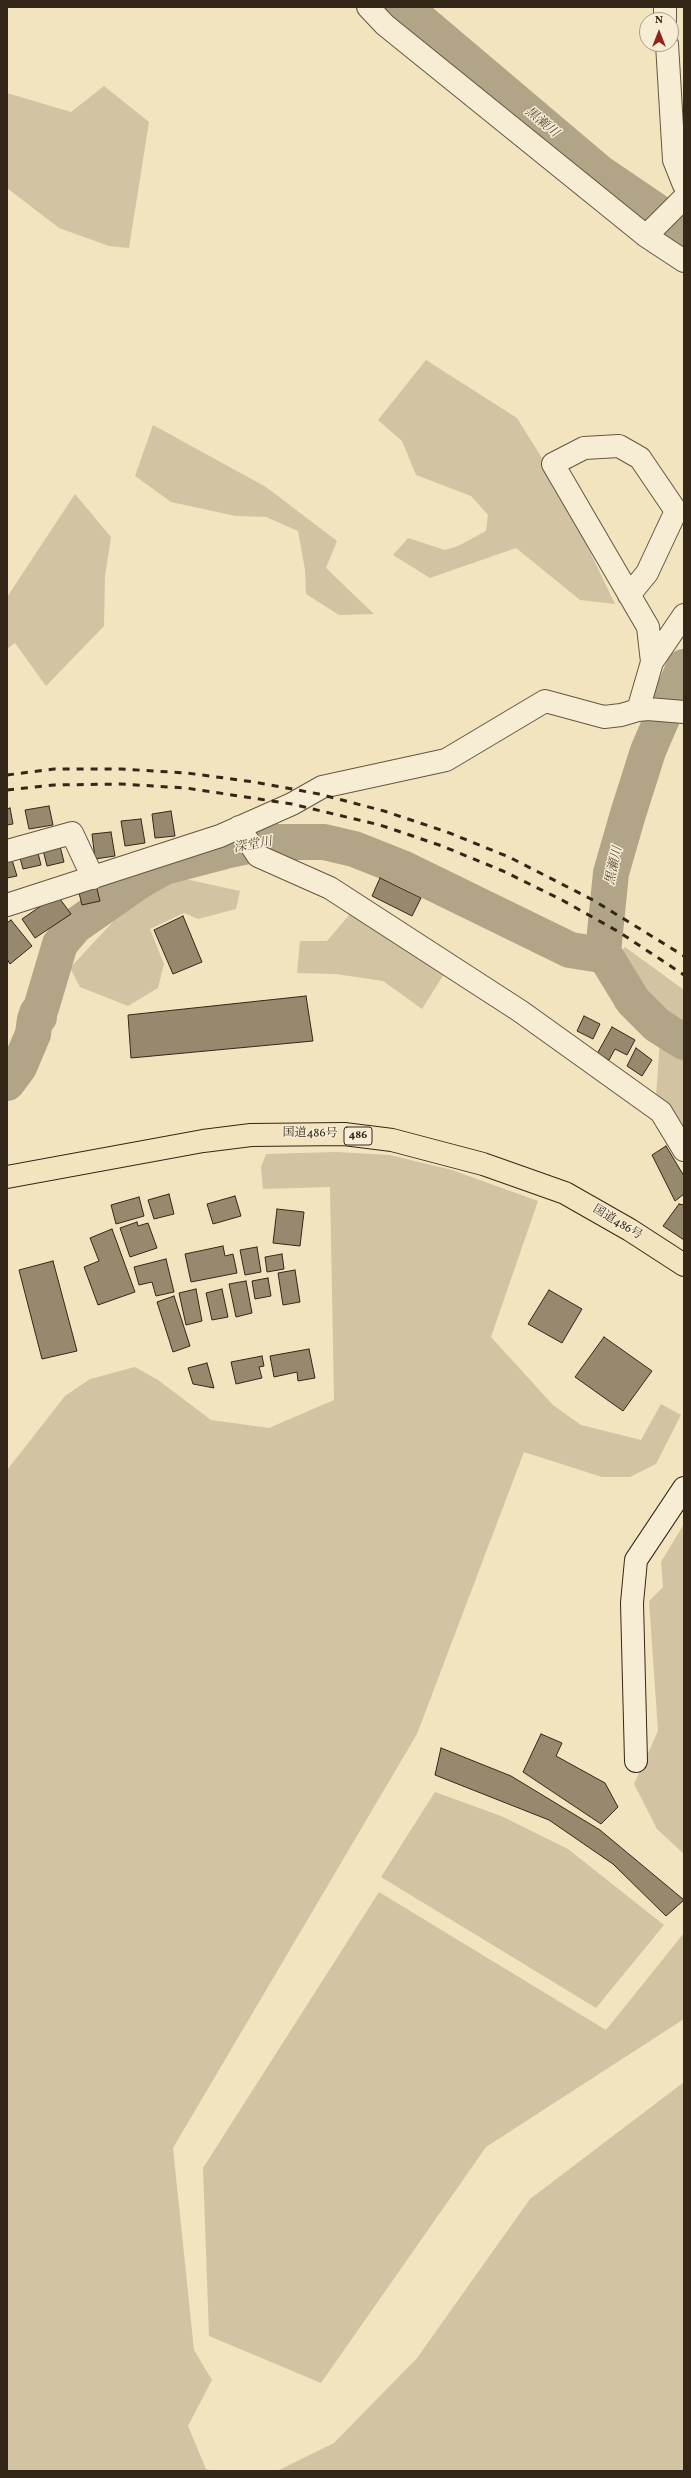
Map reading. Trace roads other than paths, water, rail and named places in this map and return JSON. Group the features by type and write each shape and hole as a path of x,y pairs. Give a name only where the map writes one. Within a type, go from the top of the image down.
{"highway":[{"name":"国道486号","path":"7,1177 203,1141 251,1135 344,1134 392,1140 483,1164 565,1193 630,1230 684,1265"}],"street":[{"path":"368,7 385,25 684,261"},
{"path":"649,232 682,195 674,160 667,52"},
{"path":"629,595 647,573 676,511 640,458 619,446 584,448 552,464 629,595 648,627 652,662 643,709"},
{"path":"652,662 684,615"},
{"path":"7,905 243,832 322,786 446,760 545,701 604,717 622,716 643,709 684,712"},
{"path":"243,832 258,856 330,888 520,1011 661,1112 684,1150"},
{"path":"7,852 72,833 93,878"},
{"path":"636,1761 632,1603 636,1560 684,1488"}],"waterway":[{"name":"黒瀬川","path":"404,7 600,173 684,230"},
{"name":"黒瀬川","path":"684,667 648,751 611,873 603,952 633,1001 657,1025 684,1042"},
{"name":"深堂川","path":"7,1083 19,1067 33,1034 35,1019 39,1017 37,1013 41,1008 60,944 75,926 141,880 164,867 225,851 268,842 324,842 354,849 402,868 570,950 595,954 603,952"}],"railway":[{"path":"7,775 54,769 121,769 187,773 254,782 319,794 384,811 447,832 509,857 593,900 684,956"},
{"path":"7,790 54,785 120,784 186,788 292,804 380,825 442,846 503,871 562,900 619,932 684,975"}]}
